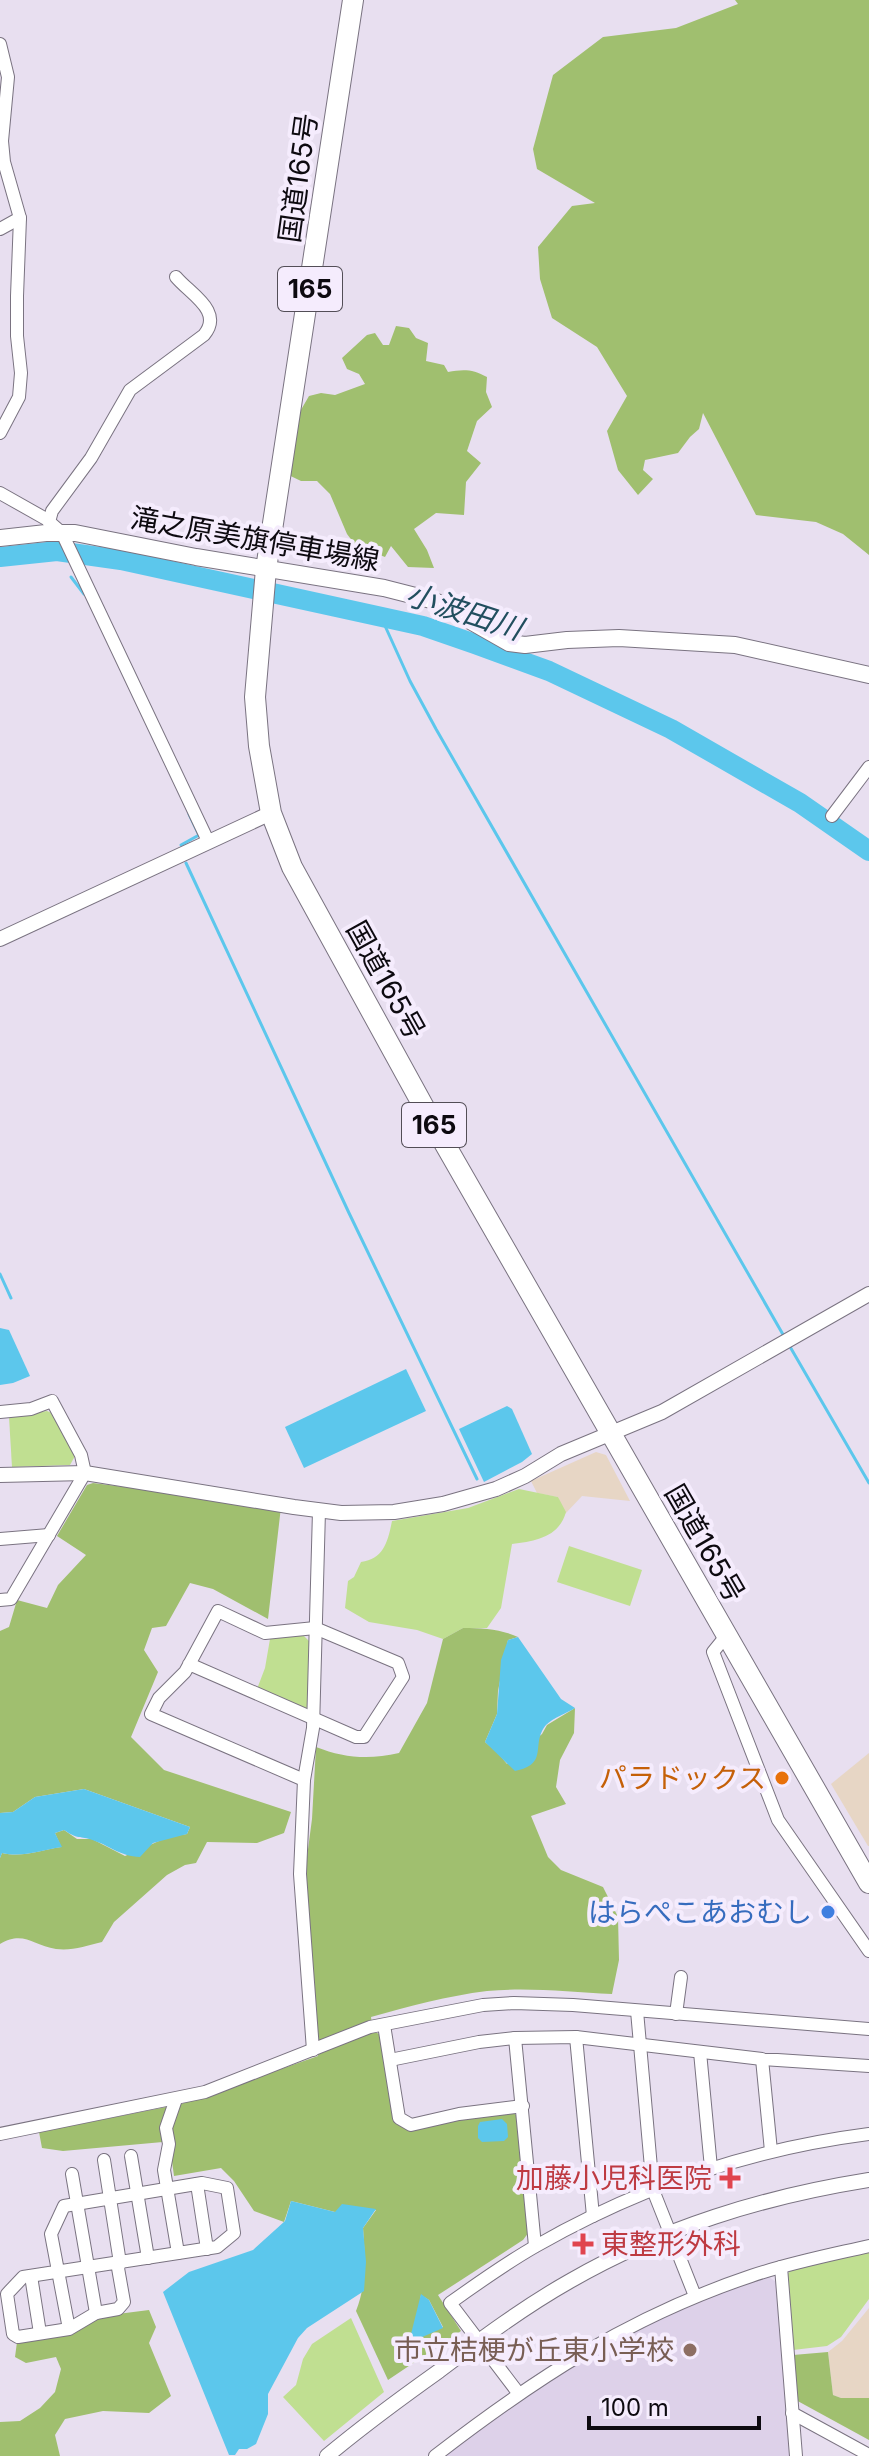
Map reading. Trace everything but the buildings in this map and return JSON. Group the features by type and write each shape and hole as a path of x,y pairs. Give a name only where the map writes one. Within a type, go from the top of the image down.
{"highway":[{"name":"国道165号","path":"353,0 265,581 256,718 271,813 292,867 431,1120 869,1883"}],"main road":[{"name":"滝之原美旗停車場線","path":"0,538 59,533 129,543 265,581 384,588 435,601 509,643 525,645 619,638 735,645 869,675"}],"street":[{"path":"0,44 8,77 2,141 4,162 20,218 17,296 21,385 15,407 0,433"},
{"path":"0,229 20,218"},
{"path":"176,277 208,307 210,328 130,390 91,458 52,511 59,533 76,562 208,841"},
{"path":"0,493 59,533"},
{"path":"832,816 869,767"},
{"path":"0,939 271,813"},
{"path":"0,1475 85,1473 319,1511 394,1512 463,1500 525,1476 561,1454 662,1412 869,1294"},
{"path":"0,1412 31,1409 52,1401 81,1455 85,1473 11,1599 0,1600"},
{"path":"313,2050 300,1874 304,1780 314,1719 319,1511"},
{"path":"0,1539 49,1535"},
{"path":"189,1664 356,1737 364,1737 403,1677 398,1663 315,1628 265,1633 218,1611 189,1664 159,1698 151,1714 304,1780"},
{"path":"726,1636 713,1652 778,1820 869,1951"},
{"path":"676,2014 681,1977"},
{"path":"0,2134 205,2092 370,2027 483,2005 573,2005 676,2014 747,2013 869,2029"},
{"path":"637,2011 653,2190 695,2296"},
{"path":"384,2025 399,2118 411,2125 459,2114 523,2106"},
{"path":"390,2060 452,2046 515,2038 576,2037 762,2059 869,2066"},
{"path":"576,2037 593,2216"},
{"path":"515,2038 535,2246"},
{"path":"700,2052 711,2168"},
{"path":"762,2059 771,2151"},
{"path":"176,2099 166,2128 169,2144 164,2170 178,2253"},
{"path":"519,2394 450,2303 535,2246 653,2190 711,2168 771,2151 869,2134"},
{"path":"131,2156 148,2258"},
{"path":"69,2329 58,2271 51,2234 64,2206 109,2198 197,2184 209,2184 227,2188 234,2233 217,2247 120,2263 87,2266 58,2271 31,2276 23,2277 7,2294 13,2334 18,2337 69,2329 96,2313 118,2309 124,2302 118,2268 120,2263 109,2198 104,2160"},
{"path":"72,2174 96,2313"},
{"path":"327,2456 479,2341 569,2281 670,2233 767,2200 869,2180"},
{"path":"197,2184 207,2249"},
{"path":"435,2456 519,2394 605,2339 695,2296 781,2267 869,2246"},
{"path":"781,2267 796,2456"},
{"path":"31,2276 40,2333"},
{"path":"792,2413 863,2454"}],"shaded area":[{"path":"596,1452 606,1455 630,1501 582,1496 565,1514 558,1497 537,1493 531,1481"},
{"path":"869,1753 869,1846 868,1846 831,1784"},
{"name":"市立桔梗が丘東小学校","path":"769,2277 776,2282 790,2456 445,2456 548,2379 634,2330 722,2292"},
{"path":"869,2308 869,2398 841,2398 833,2395 828,2352 842,2341"}],"green space":[{"path":"735,0 869,0 869,555 843,534 816,522 756,515 703,413 699,429 678,453 645,460 643,470 653,479 638,495 618,470 607,431 627,396 597,347 552,318 540,279 538,247 572,206 595,203 537,169 533,149 553,75 603,37 676,28 738,4"},
{"path":"396,326 409,328 416,338 428,343 426,361 444,365 448,372 468,370 487,377 486,392 492,407 477,421 467,451 481,463 466,482 464,515 436,513 414,529 434,568 408,567 391,546 385,557 356,546 347,534 330,494 317,481 301,481 276,469 273,453 278,426 298,415 309,396 321,393 335,395 365,384 359,374 347,369 342,358 367,335 375,333 383,345 389,345"},
{"path":"47,1411 52,1413 75,1456 70,1465 12,1467 9,1417"},
{"path":"93,1483 281,1507 268,1619 213,1589 190,1583 166,1626 152,1628 144,1650 158,1672 131,1737 164,1770 291,1812 284,1833 257,1843 207,1842 196,1863 167,1875 114,1922 102,1942 62,1949 16,1938 0,1944 2,1853 25,1854 61,1847 55,1833 64,1830 77,1839 92,1839 125,1856 168,1837 187,1834 190,1827 84,1789 35,1797 13,1812 0,1813 0,1631 9,1627 17,1600 47,1608 58,1585 86,1555 57,1536 87,1485"},
{"path":"519,1489 558,1497 566,1512 552,1532 538,1539 512,1544 501,1608 487,1628 463,1628 443,1639 417,1630 369,1622 345,1608 348,1581 354,1577 361,1562 375,1557 384,1548 392,1521 468,1508"},
{"path":"569,1546 642,1570 630,1606 557,1582"},
{"path":"463,1628 505,1632 518,1637 508,1640 497,1714 485,1742 507,1764 542,1734 547,1725 575,1708 574,1733 560,1760 556,1787 566,1804 531,1816 548,1857 561,1870 603,1887 618,1917 619,1960 612,1994 487,1991 371,2017 373,2031 379,2034 394,2122 411,2131 475,2116 513,2112 518,2117 529,2232 523,2240 438,2295 461,2331 388,2380 356,2311 364,2280 363,2228 376,2210 335,2212 291,2201 284,2222 254,2211 221,2168 174,2176 171,2154 174,2141 63,2151 42,2148 39,2132 181,2104 318,2056 305,1872 316,1747 357,1757 399,1753 427,1703 443,1639","holes":["421,2295 429,2300 443,2327 413,2340"]},
{"path":"303,1635 309,1641 308,1708 304,1710 257,1689 265,1668 270,1639"},
{"path":"869,2252 869,2299 841,2337 827,2346 793,2350 786,2276 791,2270"},
{"path":"149,2310 156,2327 149,2343 171,2396 149,2413 103,2411 65,2419 55,2435 60,2456 0,2456 0,2422 20,2421 40,2408 55,2392 61,2369 56,2357 26,2363 15,2357 17,2342 102,2316"},
{"path":"351,2318 384,2392 324,2441 283,2397 296,2385 303,2359 312,2344"},
{"path":"828,2352 833,2395 869,2398 869,2440 794,2399 793,2355"}],"water":[{"path":"0,1328 9,1330 30,1376 0,1385"},
{"path":"406,1369 426,1411 304,1468 285,1427"},
{"path":"507,1406 512,1409 532,1454 484,1482 459,1429"},
{"path":"518,1637 561,1699 575,1708 546,1725 532,1764 515,1771 485,1742 497,1714 501,1660 508,1640"},
{"path":"84,1789 190,1827 187,1834 153,1843 140,1857 121,1853 64,1830 55,1833 62,1847 24,1854 2,1853 0,1858 0,1813 13,1812 35,1797"},
{"path":"502,2119 507,2124 508,2137 504,2141 482,2142 478,2138 480,2122"},
{"path":"291,2201 335,2212 342,2204 376,2209 363,2228 366,2262 364,2291 307,2328 298,2338 268,2394 268,2414 256,2444 229,2455 163,2292 189,2272 253,2250 285,2221"},
{"path":"421,2294 429,2300 443,2328 413,2341 411,2334"}],"waterway":[{"name":"小波田川","path":"0,557 57,551 121,560 423,626 549,671 671,729 800,803 869,851"},
{"path":"71,577 84,594"},
{"path":"381,617 436,729 785,1338"},
{"path":"181,845 199,835 189,814"},
{"path":"186,863 477,1479"},
{"path":"0,1274 11,1298"},
{"path":"789,1345 869,1483"}],"place":[{"name":"パラドックス","path":"782,1778"},
{"name":"はらぺこあおむし","path":"828,1912"},
{"name":"加藤小児科医院","path":"730,2178"},
{"name":"東整形外科","path":"583,2244"},
{"name":"市立桔梗が丘東小学校","path":"690,2350"}]}
